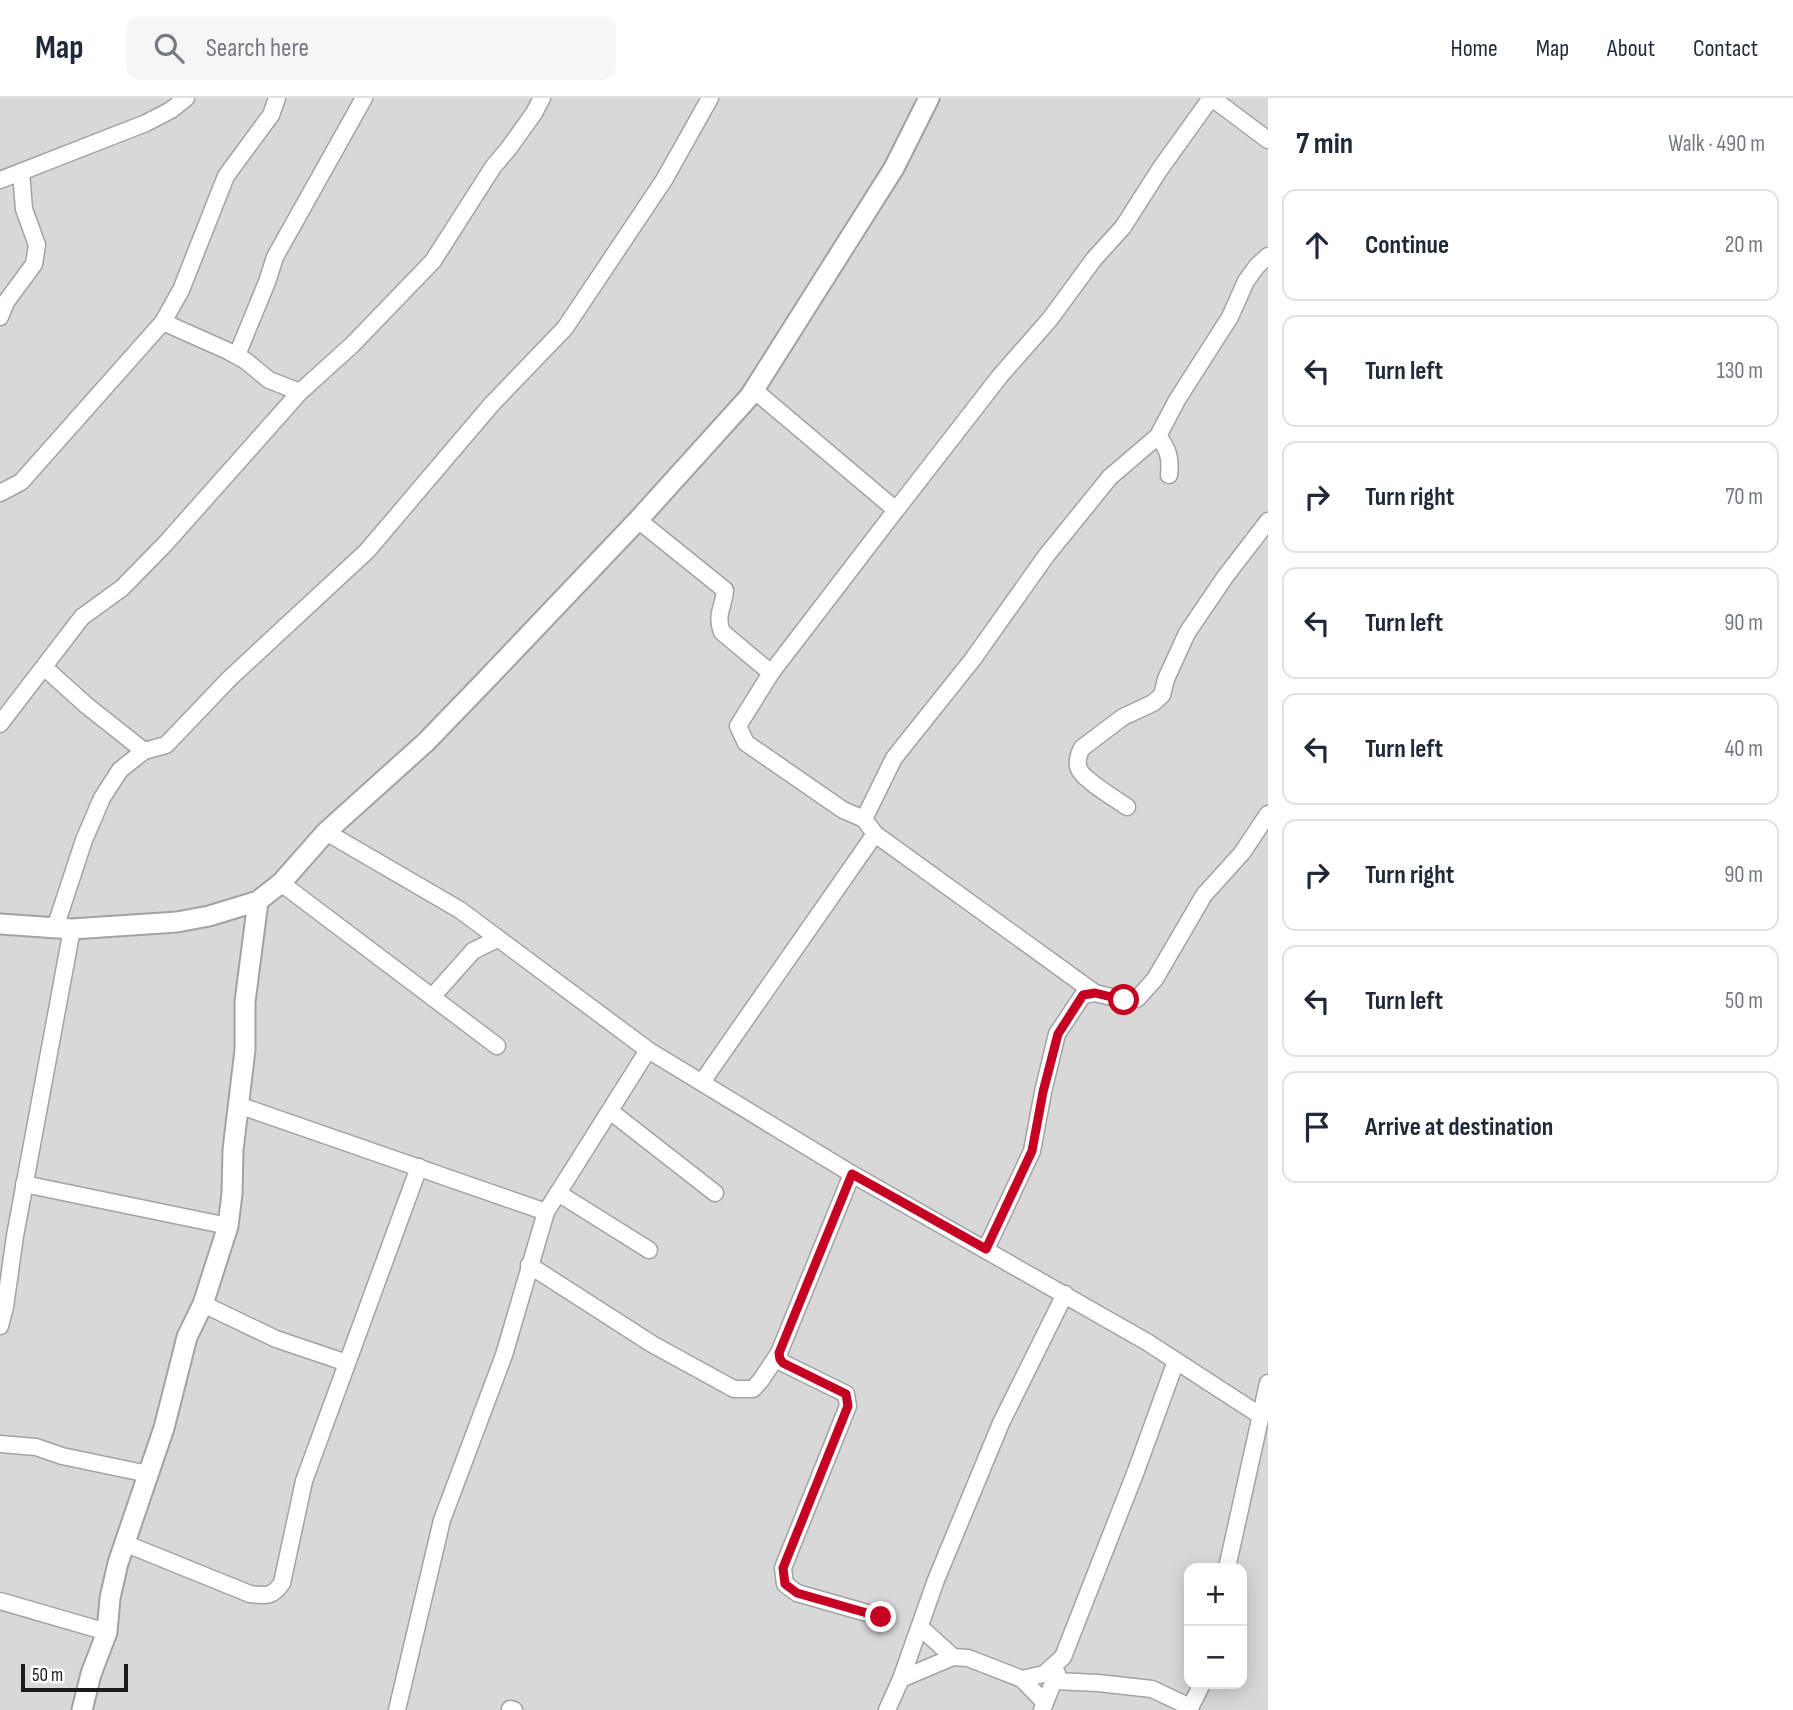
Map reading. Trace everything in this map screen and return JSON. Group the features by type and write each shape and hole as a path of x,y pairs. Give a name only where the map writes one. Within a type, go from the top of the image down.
{"street":[{"path":"0,180 146,123 186,98"},
{"path":"0,493 21,482 163,321 181,290 226,176 271,115 278,98"},
{"path":"237,355 275,257 364,98"},
{"path":"0,724 82,617 122,588 166,543 300,393 352,345 433,261 492,167 509,148 542,98"},
{"path":"0,1326 63,928 84,839 102,798 120,770 144,751 166,745 230,678 367,551 491,405 565,328 664,180 710,98"},
{"path":"0,924 63,928 177,922 209,916 258,901 281,883 326,832 426,741 638,520 754,390 894,169 929,98"},
{"path":"1268,140 1215,99 1160,169 1123,227 1094,259 1050,319 992,386 771,673 738,726 746,743 843,810 864,819 875,834 1095,993 1124,1000 1137,999 1155,979 1204,895 1242,853 1268,814"},
{"path":"0,317 6,302 34,264 37,245 24,209 21,172"},
{"path":"864,819 894,758 973,659 1046,556 1110,477 1158,436 1177,400 1230,317 1246,281 1268,256"},
{"path":"163,321 237,355 268,380 300,393"},
{"path":"754,390 896,510"},
{"path":"1158,436 1167,447 1171,460 1169,475"},
{"path":"638,520 725,590 718,622 722,632 771,673"},
{"path":"1127,807 1080,772 1079,754 1082,748 1123,717 1153,703 1162,695 1187,633 1268,521"},
{"path":"45,668 144,751"},
{"path":"326,832 460,910 648,1050 852,1174 1147,1342 1261,1416"},
{"path":"702,1082 875,834"},
{"path":"281,883 497,1045"},
{"path":"82,1710 91,1674 107,1632 110,1598 124,1543 164,1427 187,1337 203,1304 228,1226 233,1150 245,1050 245,1002 258,901"},
{"path":"432,997 473,951 497,939"},
{"path":"986,1249 1032,1151 1058,1034 1083,995 1095,993"},
{"path":"397,1710 442,1520 503,1355 546,1212 648,1050"},
{"path":"238,1105 546,1212"},
{"path":"610,1111 715,1193"},
{"path":"124,1543 250,1594 268,1596 276,1591 282,1583 304,1481 419,1167"},
{"path":"529,1265 652,1344 734,1389 753,1389 779,1353 852,1174"},
{"path":"24,1184 228,1226"},
{"path":"558,1193 649,1250"},
{"path":"887,1710 901,1679 936,1580 1001,1423 1065,1294"},
{"path":"203,1304 275,1339 347,1363"},
{"path":"779,1353 783,1363 846,1394 848,1406 783,1568 785,1584 797,1593 881,1617"},
{"path":"901,1679 953,1657 968,1658 1022,1679 1044,1706 1176,1361"},
{"path":"1228,1563 1268,1383"},
{"path":"0,1444 36,1447 62,1456 148,1474"},
{"path":"0,1601 107,1632"},
{"path":"920,1627 953,1657"},
{"path":"1022,1679 1044,1674 1063,1657"},
{"path":"1055,1681 1152,1689 1189,1709 1200,1689"}],"shaded area":[{"path":"0,98 1268,98 1268,1710 0,1710"}],"route":[{"path":"881,1617 797,1593 785,1584 783,1568 848,1406 846,1394 783,1363 779,1353 852,1174 986,1249 1032,1151 1058,1034 1083,995 1095,993 1124,1000"}]}
